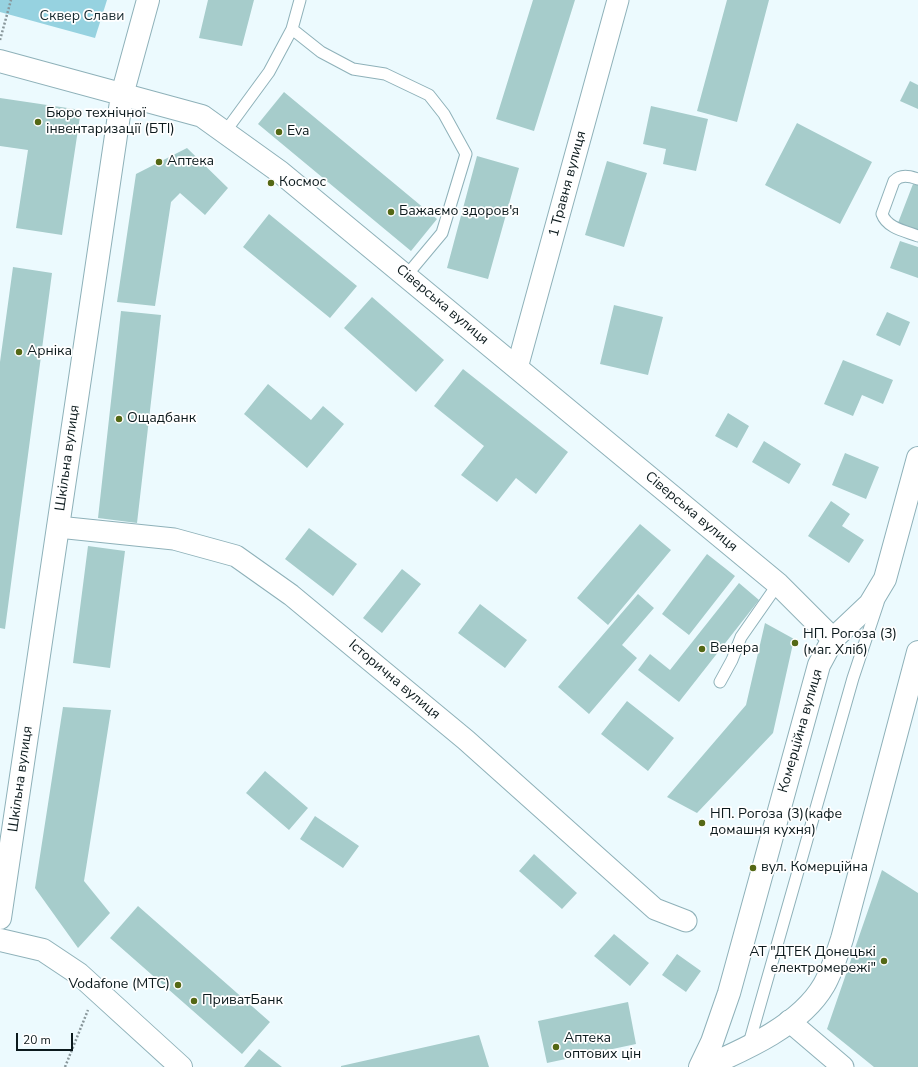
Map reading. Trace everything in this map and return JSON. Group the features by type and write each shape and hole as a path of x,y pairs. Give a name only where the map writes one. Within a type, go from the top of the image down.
{"street":[{"name":"Шкільна вулиця","path":"0,918 122,95 148,0"},
{"name":"1 Травня вулиця","path":"517,368 618,0"},
{"name":"Сіверська вулиця","path":"0,61 202,116 280,172 778,584 833,639"},
{"name":"Комерційна вулиця","path":"700,1067 712,1042 729,993 815,678 825,652 833,639 870,604 885,579 918,458"},
{"name":"Історична вулиця","path":"58,527 174,539 236,556 291,595 466,740 655,909 686,921"},
{"path":"705,1067 748,1048 789,1022 814,1000 824,985 834,964 842,939 918,652"},
{"path":"0,940 43,950 78,974 181,1067"},
{"path":"789,1022 843,1067"}],"lane":[{"path":"225,132 269,72 292,29 300,0"},
{"path":"292,29 322,52 353,69 385,74 430,95 444,114 466,154 442,233 406,276"},
{"path":"918,179 907,176 897,178 894,181 882,214 891,225 918,236"},
{"path":"748,1048 853,678 885,579"},
{"path":"720,682 732,660 741,637 778,584"}],"path":[{"path":"0,40 11,0"},
{"path":"65,1067 96,990"}],"green space":[{"name":"Сквер Слави","path":"0,0 107,0 95,38 0,12"}],"building":[{"path":"208,0 254,0 242,46 199,38"},
{"path":"533,0 575,0 534,131 496,119"},
{"path":"727,0 769,0 737,122 697,111"},
{"path":"910,81 918,85 918,109 900,101"},
{"path":"284,92 437,219 411,251 258,124"},
{"path":"0,98 81,110 62,235 16,228 28,150 0,146"},
{"path":"651,106 708,119 696,171 663,164 666,149 643,144"},
{"path":"797,123 872,162 840,224 765,185"},
{"path":"187,148 228,188 205,215 180,193 171,202 155,306 117,302 136,174"},
{"path":"477,156 519,168 488,279 447,268"},
{"path":"607,161 647,173 624,247 585,235"},
{"path":"913,184 918,185 918,230 898,223"},
{"path":"269,214 357,286 330,318 243,247"},
{"path":"900,241 918,247 918,278 890,268"},
{"path":"13,267 52,273 5,629 0,628 0,362"},
{"path":"372,297 444,360 416,392 344,328"},
{"path":"614,305 663,317 648,375 600,364"},
{"path":"121,311 161,315 137,523 98,518"},
{"path":"887,312 910,322 900,346 876,335"},
{"path":"843,360 893,380 883,404 862,395 853,416 824,404"},
{"path":"463,369 568,452 536,494 516,478 497,502 461,475 484,446 434,406"},
{"path":"268,384 311,420 323,406 344,424 307,468 244,414"},
{"path":"728,413 749,426 737,448 715,436"},
{"path":"764,441 801,464 789,484 752,462"},
{"path":"845,453 879,467 866,499 832,485"},
{"path":"831,501 850,514 842,526 864,540 849,563 808,536"},
{"path":"640,524 671,550 608,625 577,598"},
{"path":"309,528 357,564 333,596 285,559"},
{"path":"88,546 125,551 110,668 73,663"},
{"path":"707,554 735,576 689,635 662,614"},
{"path":"402,569 421,584 382,633 363,618"},
{"path":"739,583 759,600 679,702 638,670 650,654 670,670"},
{"path":"638,594 654,608 622,645 637,658 589,714 558,687"},
{"path":"480,604 527,640 505,668 458,633"},
{"path":"765,623 794,639 773,733 697,813 667,797 746,705"},
{"path":"627,701 674,738 648,771 601,734"},
{"path":"63,707 111,710 84,881 110,913 78,948 35,888"},
{"path":"265,771 308,808 289,830 246,793"},
{"path":"315,816 359,846 343,868 300,839"},
{"path":"534,854 577,893 562,909 519,871"},
{"name":"АТ \"ДТЕК Донецькі електромережі\"","path":"882,870 918,893 918,1067 874,1067 827,1029"},
{"path":"138,906 270,1022 242,1054 110,938"},
{"path":"614,934 649,963 630,986 594,956"},
{"path":"677,954 701,971 686,992 662,975"},
{"path":"628,1002 636,1044 547,1063 538,1021"},
{"path":"479,1035 489,1067 341,1067 341,1066"},
{"path":"259,1049 282,1067 244,1067"}],"place":[{"name":"Бюро технічної інвентаризації (БТІ)","path":"38,122"},
{"name":"Eva","path":"279,132"},
{"name":"Аптека","path":"159,162"},
{"name":"Космос","path":"271,183"},
{"name":"Бажаємо здоров'я","path":"391,212"},
{"name":"Арніка","path":"19,352"},
{"name":"Ощадбанк","path":"119,419"},
{"name":"НП. Рогоза (3) (маг. Хліб)","path":"795,643"},
{"name":"Венера","path":"702,649"},
{"name":"НП. Рогоза (3)(кафе домашня кухня)","path":"702,823"},
{"name":"вул. Комерційна","path":"753,868"},
{"name":"АТ \"ДТЕК Донецькі електромережі\"","path":"884,961"},
{"name":"Vodafone (МТС)","path":"178,985"},
{"name":"ПриватБанк","path":"194,1001"},
{"name":"Аптека оптових цін","path":"556,1047"}]}
